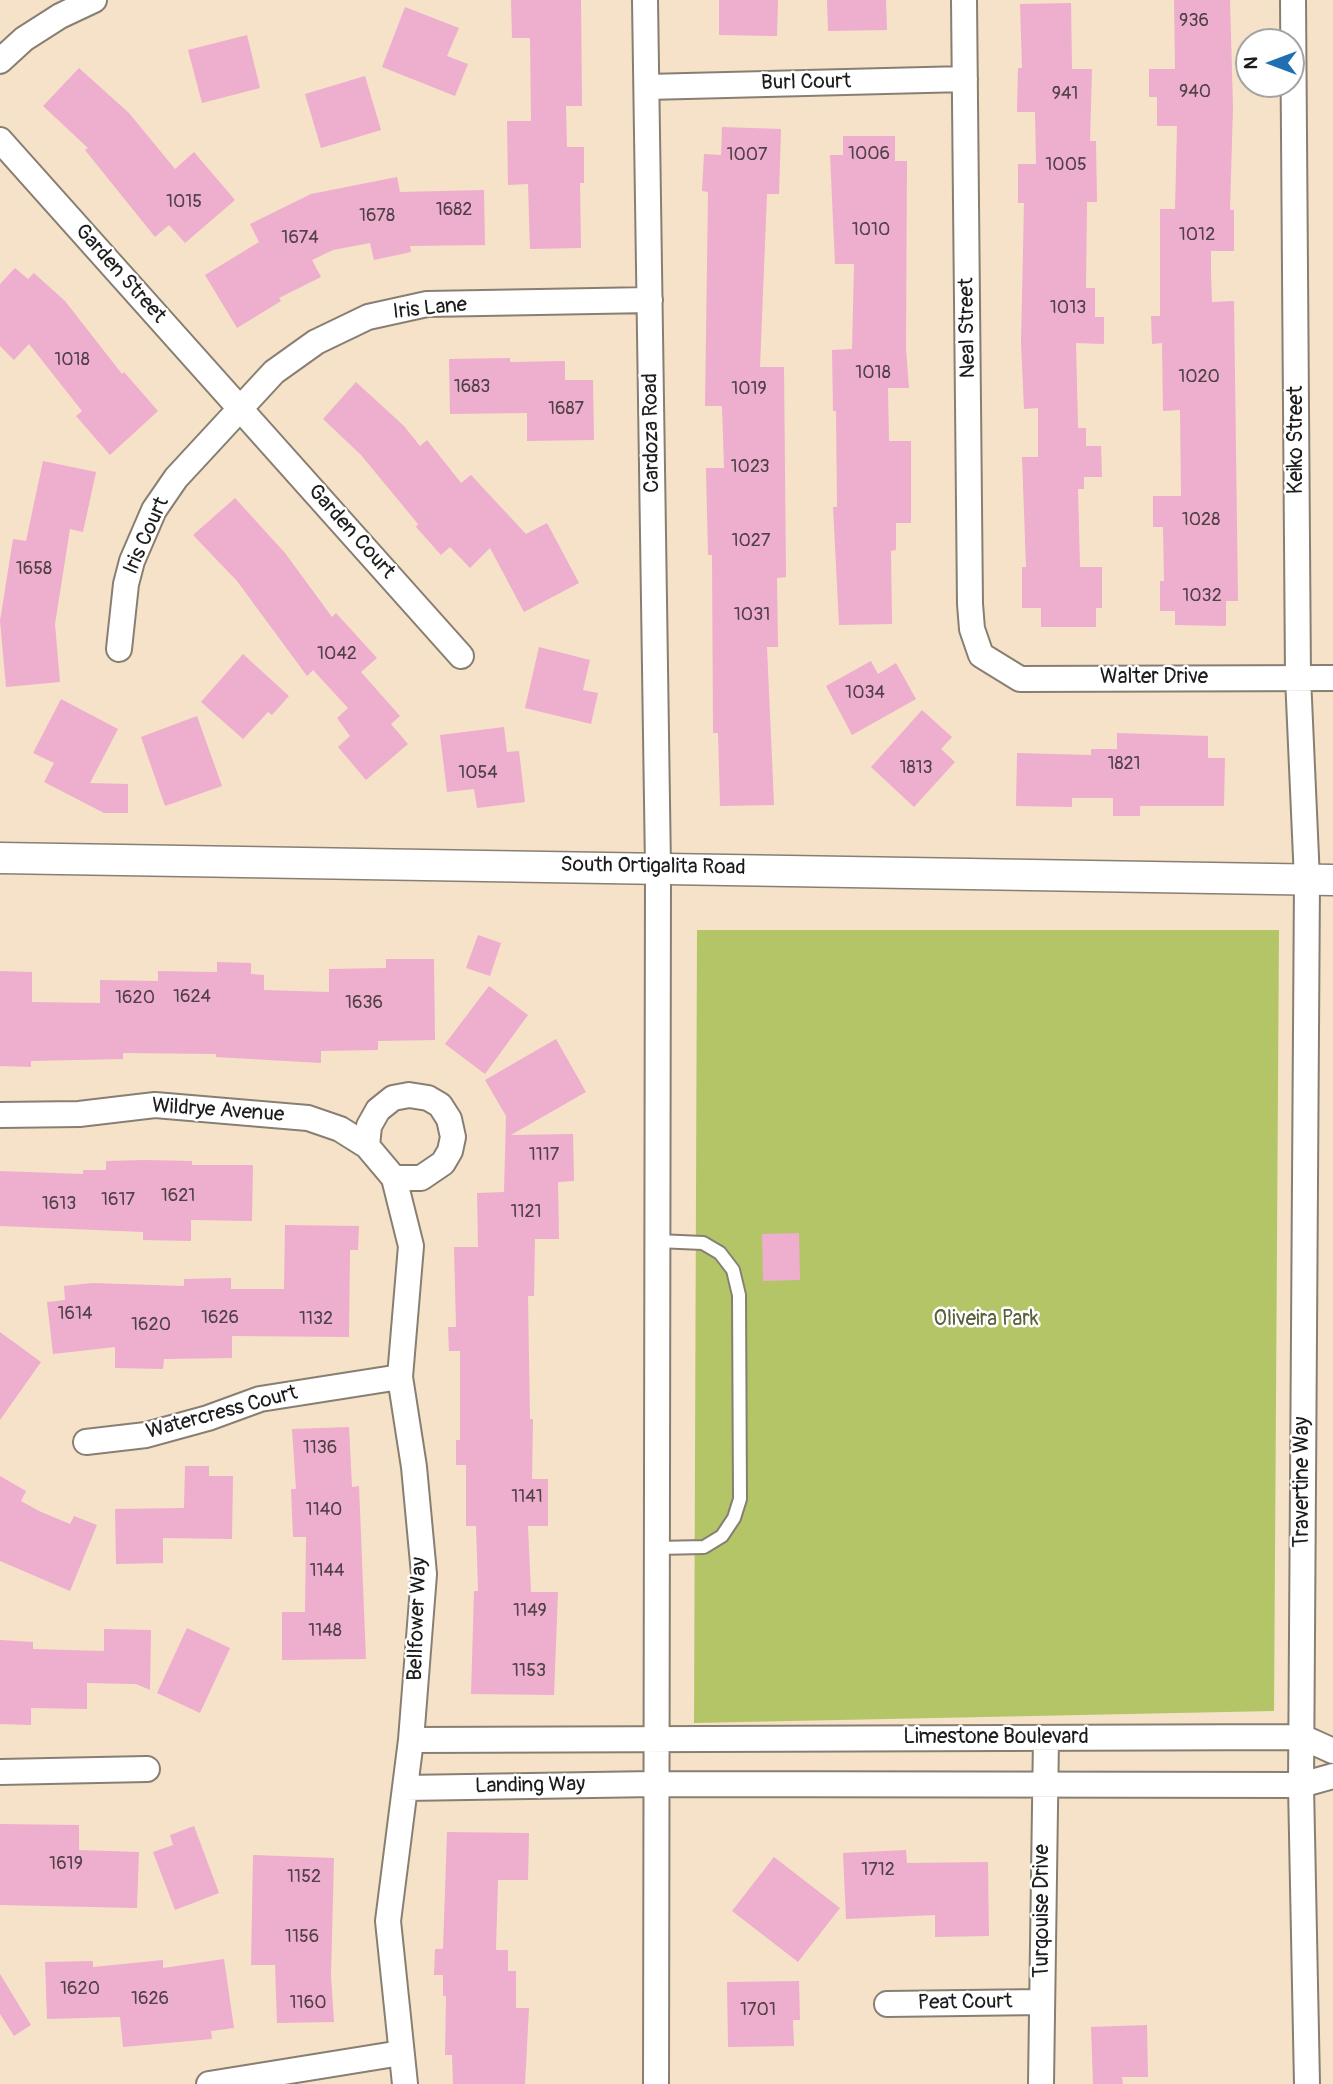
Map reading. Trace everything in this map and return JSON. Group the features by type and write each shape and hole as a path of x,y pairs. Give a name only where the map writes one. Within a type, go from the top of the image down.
{"street":[{"path":"0,61 24,39 60,16 94,0"},
{"name":"Cardoza Road","path":"645,0 658,867 656,2084"},
{"name":"Neal Street","path":"964,0 970,604 972,629 981,655"},
{"name":"Keiko Street","path":"1293,0 1298,677 1320,880"},
{"name":"Burl Court","path":"647,87 965,79"},
{"name":"Garden Street","path":"0,140 240,407"},
{"name":"Iris Lane","path":"240,407 274,372 316,342 368,317 427,304 650,300"},
{"name":"Iris Court","path":"119,649 120,618 132,561 154,510 176,478 240,407"},
{"name":"Garden Court","path":"240,407 461,656"},
{"name":"Walter Drive","path":"981,655 1020,679 1333,678"},
{"name":"South Ortigalita Road","path":"0,858 1320,880"},
{"name":"Travertine Way","path":"1307,2084 1301,1785 1320,880"},
{"name":"Wildrye Avenue","path":"0,1115 79,1114 155,1105 308,1118 340,1129 381,1161"},
{"name":"Bellfower Way","path":"381,1161 411,1246 400,1377 414,1467 424,1574 411,1740 388,1922 405,2084"},
{"name":"Watercress Court","path":"86,1443 146,1435 208,1418 260,1399 400,1377"},
{"name":"Limestone Boulevard","path":"656,1739 1302,1737 1333,1751"},
{"name":"Turqouise Drive","path":"1041,2084 1046,1738"},
{"path":"411,1740 656,1739"},
{"path":"0,1772 147,1769"},
{"path":"655,1784 1301,1785 1333,1776"},
{"name":"Landing Way","path":"405,1788 655,1784"},
{"name":"Peat Court","path":"887,2004 1042,2002"},
{"path":"209,2084 401,2053"}],"lane":[{"path":"657,1241 704,1243 719,1253 733,1270 738,1295 740,1499 734,1518 722,1536 704,1547 657,1548"}],"green space":[{"name":"Oliveira Park","path":"697,930 1279,930 1274,1711 694,1723"}],"building":[{"path":"511,0 581,0 582,106 566,106 567,147 584,147 584,183 580,183 581,248 530,249 528,184 508,185 507,121 531,121 530,38 512,38"},
{"path":"719,0 778,0 777,36 719,35"},
{"path":"827,0 886,0 887,30 828,31"},
{"path":"1174,0 1230,0 1233,107 1230,210 1234,210 1234,251 1211,251 1212,302 1234,301 1238,601 1226,601 1226,626 1175,625 1175,611 1160,611 1160,581 1164,581 1163,527 1153,527 1153,496 1181,496 1180,410 1163,411 1162,343 1152,344 1151,316 1160,316 1160,209 1175,209 1177,126 1157,126 1157,97 1149,97 1149,69 1175,69"},
{"path":"1071,3 1072,69 1092,69 1090,141 1096,141 1097,202 1087,202 1086,288 1095,288 1095,317 1104,317 1104,344 1076,343 1078,428 1086,428 1086,446 1101,446 1102,477 1084,477 1084,489 1078,489 1080,567 1102,567 1102,608 1096,608 1096,627 1041,627 1041,608 1022,608 1022,567 1026,567 1022,457 1038,457 1038,408 1024,409 1021,343 1024,203 1018,203 1018,164 1036,164 1035,112 1017,112 1018,68 1022,68 1020,4"},
{"path":"405,7 459,28 447,56 468,64 455,96 382,67"},
{"path":"247,35 260,88 202,103 188,50"},
{"path":"79,68 129,113 175,169 194,152 235,200 185,243 169,225 155,237 85,150 88,148 43,106"},
{"path":"365,76 381,130 321,148 305,94"},
{"path":"722,127 781,129 779,194 767,194 760,367 784,367 786,577 777,578 778,647 767,647 774,805 720,806 718,733 713,733 712,555 708,555 706,468 724,468 722,406 705,406 708,192 702,191 704,154 721,155"},
{"path":"843,136 895,136 895,161 907,161 906,348 909,388 888,388 889,441 911,441 911,523 896,523 896,550 891,551 892,624 839,625 833,507 837,507 832,350 852,349 854,264 835,264 830,155 843,155"},
{"path":"397,177 400,192 484,190 485,245 410,246 411,252 374,260 370,243 333,250 312,260 321,277 279,298 281,301 237,328 205,275 259,242 250,224 311,194"},
{"path":"15,268 28,279 34,273 65,301 122,374 124,372 158,411 110,455 76,416 82,411 29,344 14,360 0,346 0,284"},
{"path":"510,358 510,362 565,361 565,380 593,380 594,440 527,441 527,413 450,414 449,359"},
{"path":"356,382 404,426 420,446 427,440 461,483 471,475 526,534 547,523 579,583 524,612 490,548 470,568 450,547 441,555 361,455 323,419"},
{"path":"43,461 96,472 83,532 70,529 55,624 60,682 6,687 0,621 13,539 26,541"},
{"path":"235,498 285,553 332,617 336,613 377,658 361,672 400,716 391,724 408,744 366,780 338,747 350,736 337,718 348,708 313,670 307,676 237,581 193,535"},
{"path":"539,647 590,660 583,690 598,693 591,724 525,708"},
{"path":"243,654 289,696 272,715 268,712 243,739 201,702"},
{"path":"871,661 878,674 896,663 916,699 852,735 826,686"},
{"path":"61,699 118,729 90,783 128,784 128,813 104,813 44,782 54,763 33,753"},
{"path":"922,710 952,737 941,749 955,762 914,807 871,767"},
{"path":"197,716 222,786 165,806 141,737"},
{"path":"504,727 507,752 519,751 525,802 477,808 474,789 447,792 440,735"},
{"path":"1117,733 1208,736 1208,758 1225,758 1224,806 1140,806 1140,816 1113,816 1113,798 1072,798 1072,807 1016,806 1017,753 1091,755 1091,749 1117,749"},
{"path":"478,935 501,943 490,976 466,968"},
{"path":"386,959 434,959 435,1040 378,1041 378,1050 321,1051 321,1063 216,1057 216,1054 123,1053 123,1059 31,1061 31,1067 0,1066 0,971 32,972 32,1002 100,1003 100,980 158,981 158,971 217,972 217,962 251,963 251,974 264,975 264,990 329,992 329,969 386,968"},
{"path":"489,986 528,1015 485,1074 445,1044"},
{"path":"556,1039 586,1092 511,1135 573,1134 574,1181 558,1182 559,1239 535,1239 534,1296 528,1296 530,1419 533,1419 532,1479 548,1479 548,1526 528,1526 531,1592 558,1592 554,1695 471,1694 474,1591 478,1591 476,1526 466,1526 466,1465 456,1465 456,1440 460,1440 460,1351 449,1351 448,1327 456,1327 454,1247 478,1247 477,1193 504,1192 506,1116 485,1080"},
{"path":"106,1161 192,1161 192,1165 253,1165 252,1221 191,1220 191,1241 143,1240 143,1232 0,1226 0,1171 83,1174 83,1170 106,1170"},
{"path":"285,1225 359,1226 358,1250 350,1250 349,1337 232,1336 232,1358 164,1359 163,1369 115,1368 115,1347 53,1354 47,1302 65,1300 64,1286 92,1283 184,1286 184,1279 231,1278 231,1289 284,1289"},
{"path":"799,1233 800,1280 763,1281 762,1234"},
{"path":"0,1332 41,1362 0,1420"},
{"path":"349,1427 352,1487 359,1486 366,1659 282,1660 282,1612 305,1612 306,1537 293,1537 291,1489 296,1489 292,1429"},
{"path":"185,1466 209,1466 209,1476 233,1476 232,1539 163,1538 163,1563 116,1564 115,1509 184,1508"},
{"path":"0,1476 26,1491 21,1501 39,1511 70,1524 74,1516 97,1525 70,1591 0,1561"},
{"path":"187,1628 230,1648 200,1713 157,1693"},
{"path":"104,1629 151,1630 150,1690 136,1684 87,1683 87,1709 31,1708 31,1725 0,1724 0,1640 33,1642 33,1649 104,1651"},
{"path":"0,1824 79,1825 79,1850 139,1852 137,1908 0,1905"},
{"path":"194,1826 219,1893 175,1910 153,1852 173,1845 170,1835"},
{"path":"447,1832 529,1833 528,1880 498,1880 496,1950 508,1950 508,1971 516,1971 516,2008 529,2008 525,2084 453,2084 452,2055 445,2055 446,1996 443,1996 443,1975 434,1975 435,1949 443,1949"},
{"path":"906,1850 907,1863 988,1862 989,1936 935,1937 935,1915 846,1919 843,1853"},
{"path":"253,1855 334,1858 331,1975 334,2022 277,2023 275,1965 251,1965"},
{"path":"774,1857 840,1908 798,1962 732,1911"},
{"path":"224,1959 234,2028 211,2031 212,2039 123,2047 120,2017 47,2019 45,1962 93,1961 93,1967 163,1960 163,1968"},
{"path":"0,1974 31,2025 14,2036 0,2014"},
{"path":"799,1981 800,2020 793,2020 794,2046 728,2047 727,1982"},
{"path":"1147,2025 1148,2077 1122,2077 1123,2084 1093,2084 1091,2027"}]}
